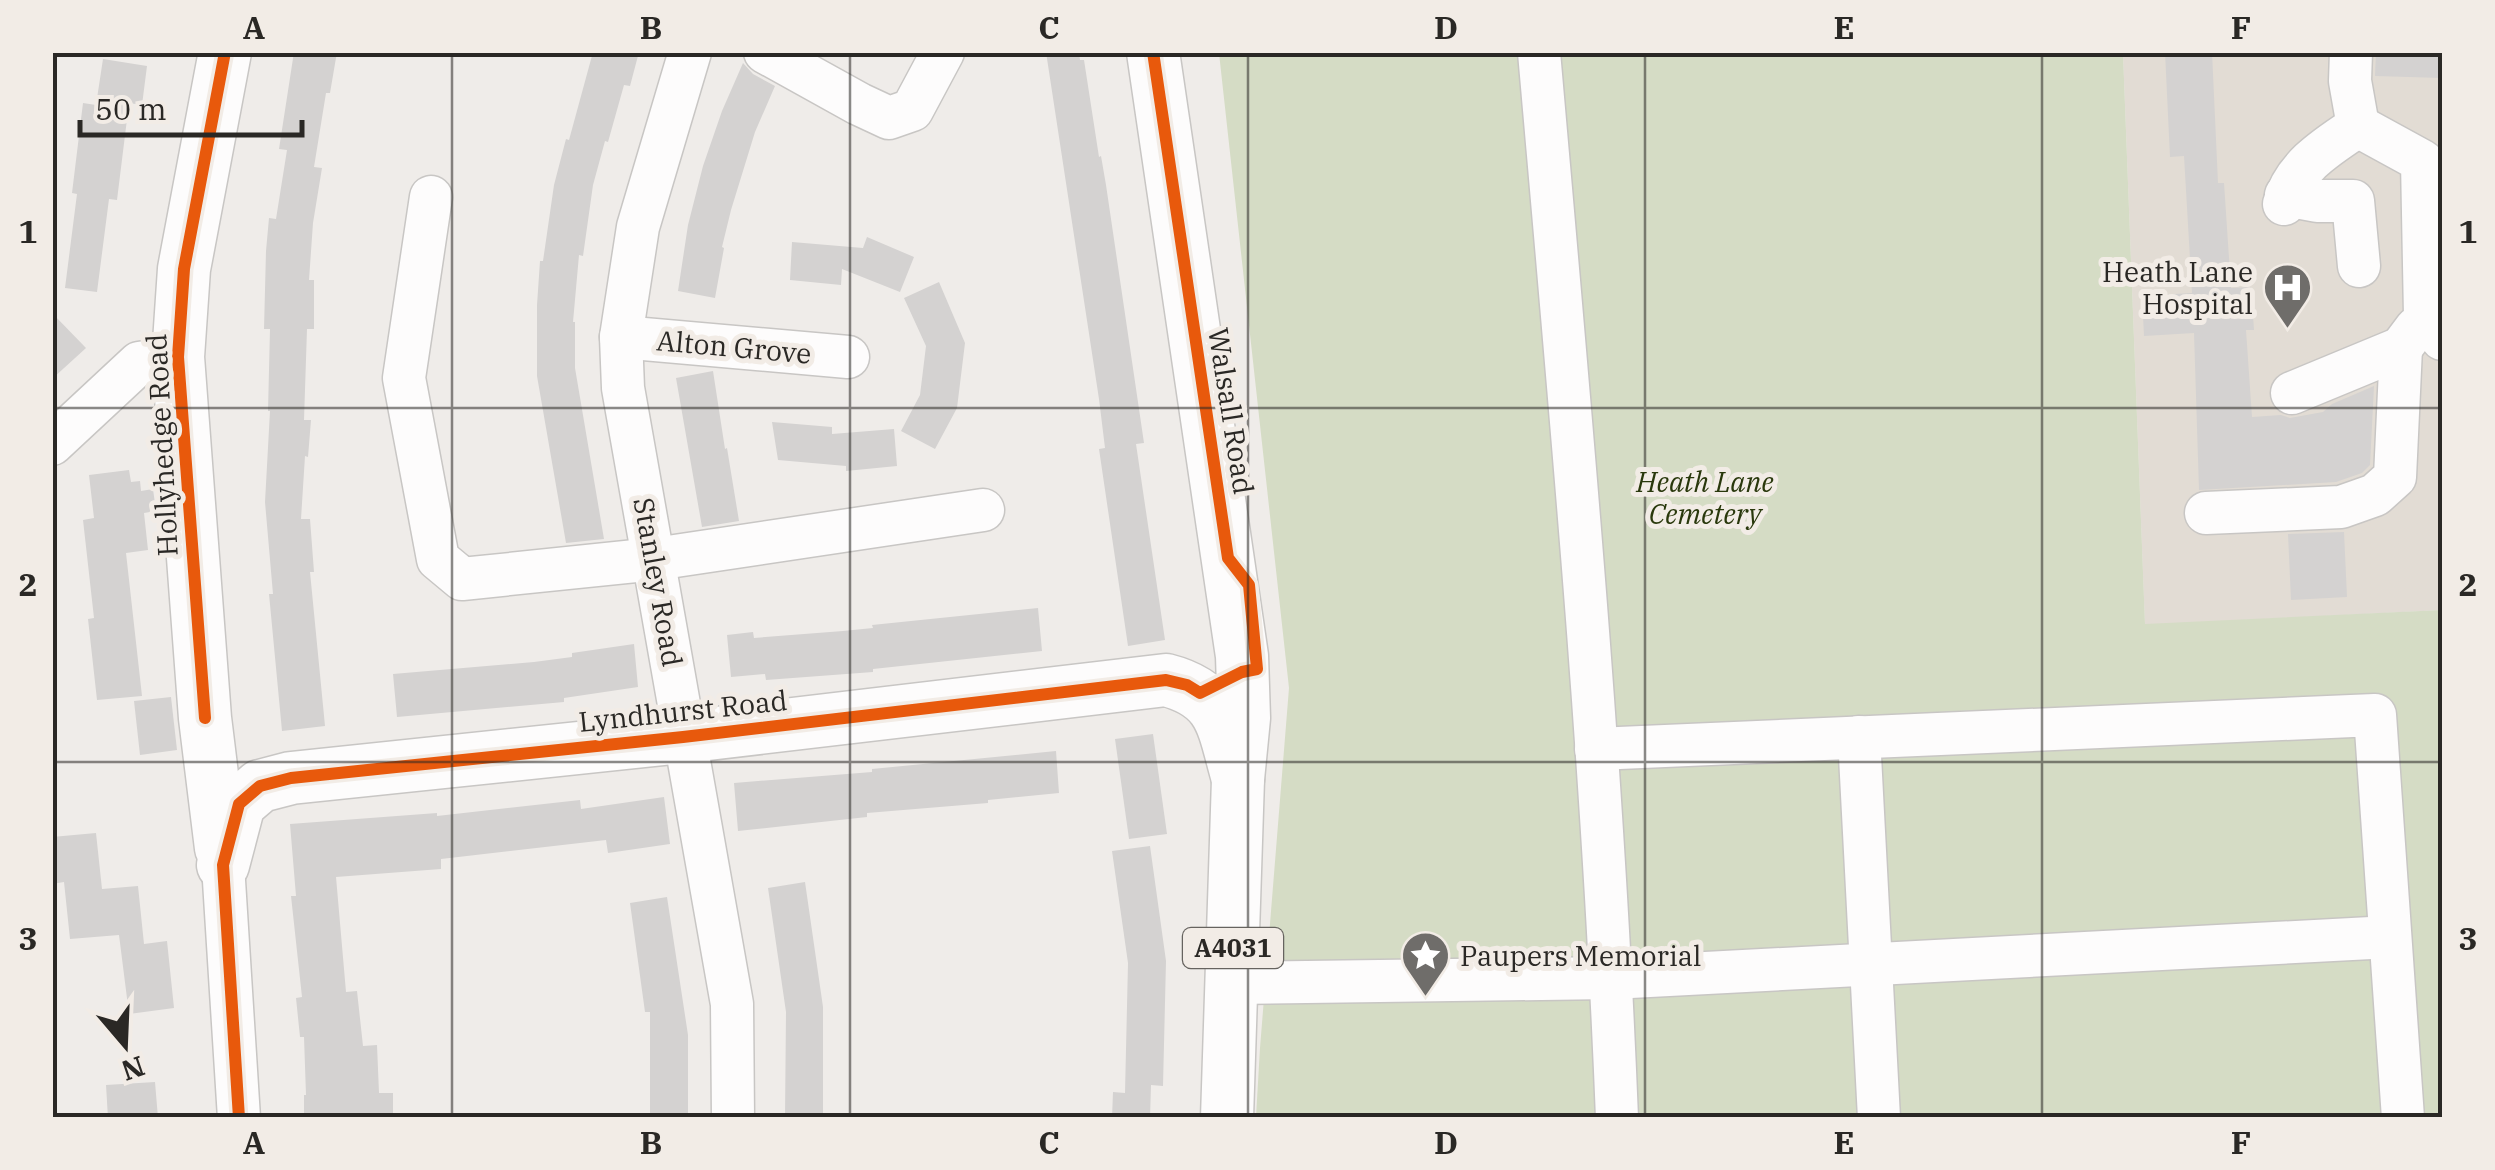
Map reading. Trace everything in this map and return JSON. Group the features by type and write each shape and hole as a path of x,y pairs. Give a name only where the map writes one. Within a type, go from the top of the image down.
{"main road":[{"name":"Hollyhedge Road","path":"222,865 205,718 178,357 184,269 225,52"},
{"name":"Walsall Road","path":"1153,52 1242,656 1244,718 1238,779 1227,1118"},
{"name":"A4031","path":"1166,680 1200,653 1214,627 1228,558"},
{"name":"A4031","path":"1166,680 1200,692 1218,713 1238,779"},
{"name":"Lyndhurst Road","path":"222,865 239,804 260,786 291,778 1166,680"},
{"name":"Lyndhurst Road","path":"205,718 220,745 239,762 291,778"}],"street":[{"name":"Stanley Road","path":"690,52 638,227 621,337 623,388 732,1004 733,1118"},
{"path":"765,52 889,118 912,110 943,52"},
{"path":"1539,52 1584,572 1617,1118"},
{"path":"2351,52 2350,81 2358,126"},
{"path":"2206,513 2341,507 2375,496 2395,476 2423,334 2432,156 2358,126"},
{"path":"2358,126 2326,147 2299,172 2285,199 2352,201 2359,266"},
{"path":"431,196 404,378 438,559 462,579 655,559 983,510"},
{"path":"2292,394 2423,334"},
{"name":"Alton Grove","path":"621,337 848,357"},
{"path":"52,444 138,363 178,357"},
{"path":"1596,749 2374,715 2402,1118"},
{"path":"1859,738 1879,1118"},
{"name":"Hollyhedge Road","path":"222,865 239,1118"},
{"path":"1232,983 1611,978 2390,937"}],"shaded area":[{"name":"Heath Lane Hospital","path":"2123,53 2442,53 2442,610 2145,625"}],"green space":[{"name":"Heath Lane Cemetery","path":"1219,53 2123,53 2145,624 2442,610 2442,1117 1256,1117 1289,688"}],"building":[{"path":"294,52 337,52 314,167 322,168 309,280 314,280 314,329 307,329 304,420 311,420 301,519 310,519 314,572 310,572 325,726 282,731 269,594 273,594 265,502 270,329 264,329 269,218 276,219 287,150 279,149"},
{"path":"593,52 639,52 630,86 624,85 593,185 583,256 579,255 573,322 575,368 604,539 566,543 537,376 537,305 540,261 554,185"},
{"path":"1046,52 1079,52 1080,60 1084,60 1144,443 1136,444 1165,640 1128,646 1099,449 1105,448 1099,399"},
{"path":"2165,52 2212,52 2218,183 2224,183 2231,288 2251,287 2254,330 2246,330 2252,417 2290,418 2323,412 2332,404 2374,386 2370,465 2362,473 2336,482 2199,490 2194,333 2144,336 2142,296 2192,293 2184,156 2170,157"},
{"path":"2376,52 2442,52 2442,78 2375,76"},
{"path":"103,59 147,66 142,105 129,103 117,200 109,199 97,292 65,288 83,103 96,105"},
{"path":"743,63 753,74 775,86 755,132 731,210 715,298 678,291 688,225 703,166"},
{"path":"867,237 914,257 900,292 842,269 841,285 790,280 792,242 863,248"},
{"path":"939,282 965,343 957,408 935,449 901,431 920,395 926,346 904,298"},
{"path":"52,313 86,348 52,379"},
{"path":"713,371 739,521 702,527 676,378"},
{"path":"772,422 832,427 832,434 894,429 897,466 846,471 846,466 778,460"},
{"path":"129,470 131,482 140,481 141,491 153,489 156,511 144,513 148,550 126,553 142,696 97,700 88,619 94,618 83,520 94,518 89,475"},
{"path":"2344,532 2347,597 2291,600 2288,534"},
{"path":"1038,608 1042,651 873,672 766,680 765,674 731,677 727,635 753,632 754,638 843,631"},
{"path":"634,644 638,687 564,698 564,702 397,717 393,674 534,662"},
{"path":"171,697 177,750 140,755 134,701"},
{"path":"1153,734 1167,834 1129,839 1115,739"},
{"path":"1056,751 1059,793 738,831 734,783"},
{"path":"664,797 670,844 608,853 606,840 441,859 441,869 336,877 346,992 357,991 363,1046 377,1045 379,1093 393,1093 393,1118 304,1118 304,1037 300,1037 296,998 302,997 291,896 296,896 290,824 437,816 580,800 581,809"},
{"path":"96,833 102,889 138,886 144,944 167,941 174,1008 129,1014 119,935 70,939 64,882 52,884 52,837"},
{"path":"1150,846 1166,961 1163,1086 1151,1085 1150,1118 1112,1118 1113,1092 1125,1093 1128,963 1112,851"},
{"path":"805,882 823,1007 823,1118 785,1118 786,1012 768,888"},
{"path":"667,897 688,1035 688,1118 650,1118 650,1012 645,1012 630,903"},
{"path":"155,1082 158,1118 108,1118 106,1085"}],"cycle path":[{"path":"205,718 178,357 184,269 225,52"},
{"path":"239,1118 223,865 239,804 260,786 291,778 1166,680 1200,693 1242,672 1257,669 1249,585 1228,558 1153,52"}],"place":[{"name":"Heath Lane Hospital","path":"2288,330"},
{"name":"Paupers Memorial","path":"1425,998"}]}
